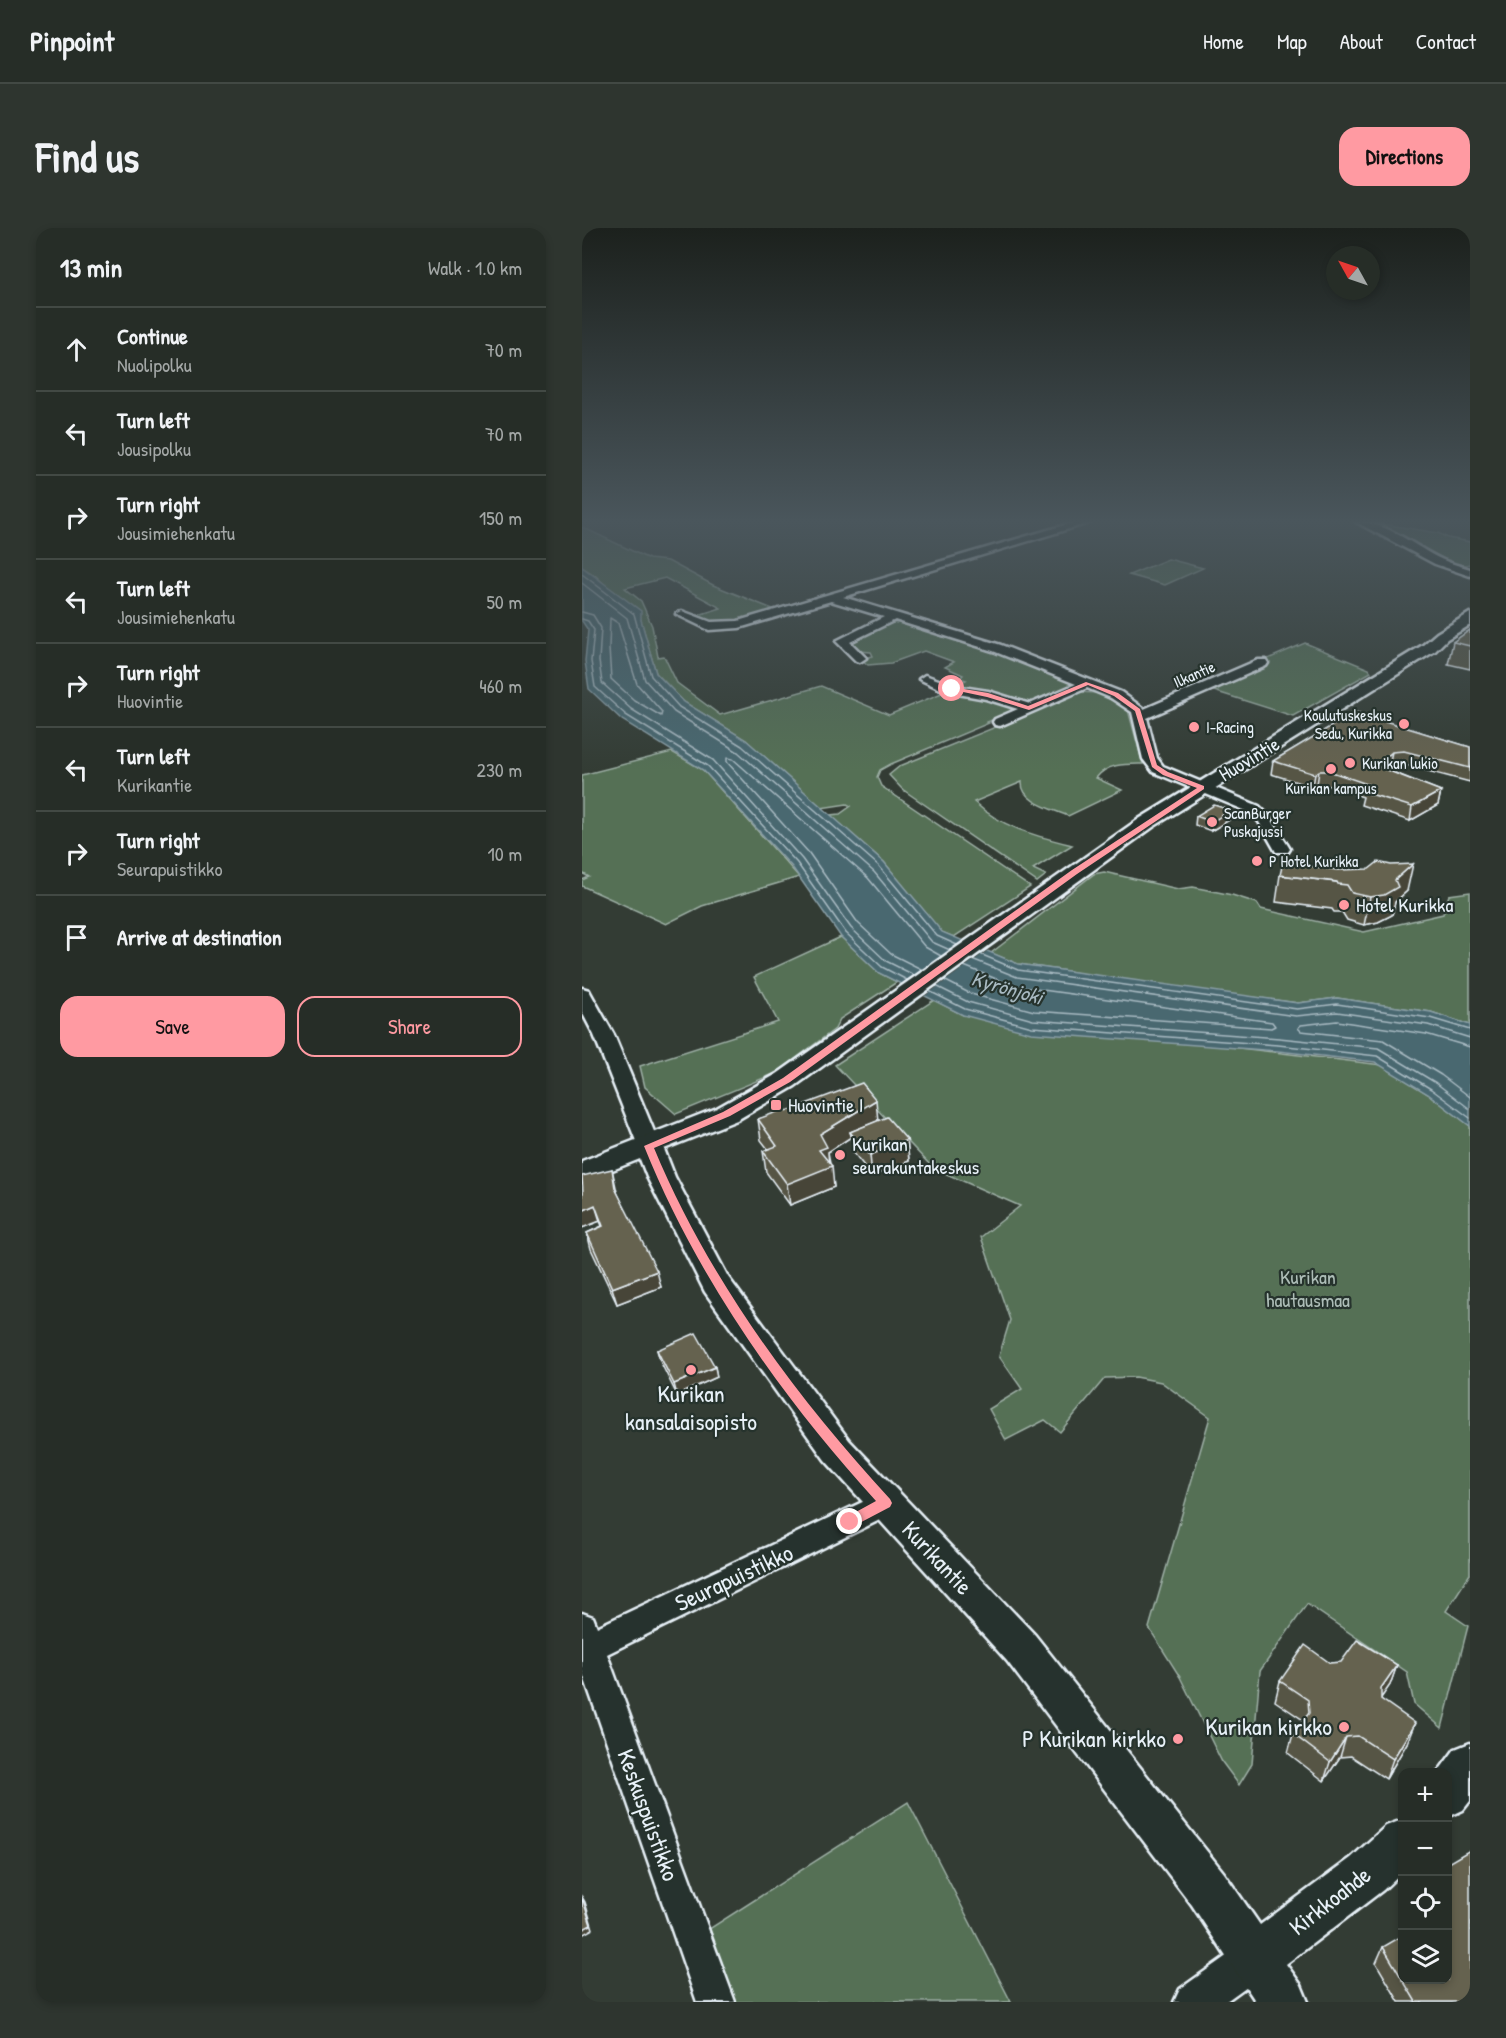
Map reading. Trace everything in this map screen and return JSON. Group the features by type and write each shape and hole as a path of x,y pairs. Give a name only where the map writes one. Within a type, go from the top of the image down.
{"main road":[{"name":"Huovintie","path":"1429,648 1442,636 1470,618"},
{"name":"Huovintie","path":"582,1172 727,1114 786,1080 1074,872 1202,788 1429,648 1454,638 1470,628"},
{"name":"Kurikantie","path":"649,1146 667,1188 729,1304 837,1450 1021,1648 1208,1889 1284,2002"},
{"path":"1452,1789 1470,1764"},
{"name":"Kirkkoahde","path":"1255,1958 1367,1874 1398,1846"}],"street":[{"path":"682,614 709,626 723,627 811,605"},
{"path":"858,605 997,648 1127,700 1138,710 1150,759 1154,765 1165,774 1202,788 1265,820 1282,849"},
{"path":"860,658 842,641 895,616"},
{"name":"Ilkantie","path":"1140,716 1262,663"},
{"path":"925,679 952,689 988,695 1029,708"},
{"path":"1000,722 1088,683"},
{"name":"Kurikantie","path":"582,994 604,1035 649,1146"},
{"name":"Seurapuistikko","path":"584,1642 815,1540 886,1503"},
{"name":"Keskuspuistikko","path":"584,1642 716,2002"},
{"path":"1193,2002 1255,1958"}],"green space":[{"path":"625,605 643,605 652,626 658,657 664,656 677,683 720,715 821,686 889,715 944,692 988,699 1013,708 1014,711 987,722 989,723 891,764 880,770 877,777 881,786 1030,887 954,937 941,932 884,862 830,815 840,814 851,806 847,804 821,808 746,740 684,702 656,673 641,620"},
{"path":"715,605 762,605 780,612 748,624 719,630 721,625 695,616 721,608"},
{"path":"904,622 1073,680 1073,685 1029,702 1020,703 988,690 954,686 966,680 960,678 963,675 945,667 954,662 924,651 891,663 868,665 861,659 873,656 871,652 858,651 848,643 850,639 886,624"},
{"path":"1305,643 1369,669 1371,672 1293,716 1211,690 1268,663 1263,661"},
{"path":"1077,692 1099,693 1128,710 1143,764 1117,765 1100,773 1096,778 1122,790 1068,816 1032,800 1023,789 1022,782 974,802 1008,825 1072,845 1033,869 1046,875 1037,882 902,789 889,775 900,766 1000,727"},
{"path":"672,752 703,770 799,877 702,906 666,924 582,886 582,880 589,877 582,873 582,775"},
{"path":"1104,872 1178,889 1193,887 1232,895 1257,903 1261,909 1364,932 1443,914 1449,895 1470,892 1470,1025 1431,1012 1337,998 1298,1003 1182,988 1018,964 991,953 1094,874"},
{"path":"841,937 879,973 897,982 840,1019 835,1029 776,1073 676,1114 645,1087 640,1066 778,1022 754,977"},
{"name":"Kurikan hautausmaa","path":"934,1000 963,1015 1382,1065 1428,1094 1470,1126 1470,1574 1446,1611 1468,1626 1442,1728 1414,1704 1407,1672 1307,1604 1260,1671 1252,1764 1239,1785 1222,1762 1180,1677 1149,1628 1210,1417 1161,1382 1136,1377 1105,1378 1060,1432 1045,1420 1006,1440 989,1409 1022,1389 999,1356 1010,1320 981,1237 1020,1206 933,1168 835,1065"},
{"path":"908,1802 1011,2002 733,2002 706,1931"}],"water":[{"name":"Kyrönjoki","path":"582,605 633,605 641,611 641,620 656,673 684,702 746,740 884,862 942,932 1018,964 1298,1003 1337,998 1431,1012 1470,1025 1470,1126 1428,1094 1375,1062 1278,1051 1031,1033 963,1015 879,973 841,937 792,867 703,770 622,720 589,689 585,661 588,630 582,621"}],"pier":[{"path":"965,939 990,949 922,998 899,986"}],"building":[{"path":"1470,630 1470,646 1453,642"},
{"path":"1355,712 1470,747 1470,768 1404,751 1392,752 1376,766 1441,791 1412,807 1364,792 1370,785 1329,771 1319,771 1315,774 1273,761"},
{"path":"1214,805 1230,810 1212,822 1196,816"},
{"path":"1283,862 1337,870 1369,869 1378,862 1391,865 1413,864 1395,880 1398,887 1384,895 1370,897 1352,893 1347,885 1337,882 1280,875"},
{"path":"862,1083 876,1100 820,1134 827,1147 819,1150 832,1166 787,1184 763,1151 777,1146 758,1119 785,1109 787,1111"},
{"path":"887,1117 907,1140 870,1155 850,1132"},
{"path":"612,1169 615,1188 657,1271 612,1288 587,1233 603,1226 595,1205 582,1211 582,1176"},
{"path":"696,1333 715,1367 674,1384 657,1350"},
{"name":"Kurikan kirkko","path":"1357,1640 1397,1665 1381,1688 1381,1699 1415,1723 1393,1759 1358,1736 1346,1737 1330,1762 1293,1734 1309,1713 1308,1700 1280,1681 1305,1645 1330,1663 1341,1662"},
{"path":"1470,1850 1470,2002 1416,2002 1405,1984 1452,1984 1452,1861"},
{"path":"582,1897 591,1925 582,1930"},
{"path":"1398,1938 1398,1972 1383,1947"}],"place":[{"name":"Koulutuskeskus Sedu, Kurikka","path":"1404,724"},
{"name":"I-Racing","path":"1194,727"},
{"name":"Kurikan lukio","path":"1350,763"},
{"name":"Kurikan kampus","path":"1331,769"},
{"name":"ScanBurger Puskajussi","path":"1212,822"},
{"name":"P Hotel Kurikka","path":"1257,861"},
{"name":"Hotel Kurikka","path":"1344,905"},
{"name":"Huovintie I","path":"776,1105"},
{"name":"Kurikan seurakuntakeskus","path":"840,1155"},
{"name":"Kurikan kansalaisopisto","path":"691,1370"},
{"name":"Kurikan kirkko","path":"1344,1727"},
{"name":"P Kurikan kirkko","path":"1178,1739"}],"route":[{"path":"850,1522 886,1503 837,1450 729,1304 716,1284 661,1177 649,1146 727,1114 786,1080 1074,872 1202,788 1165,774 1158,769 1150,759 1138,710 1116,695 1088,683 1029,708 988,695 952,689"}]}
